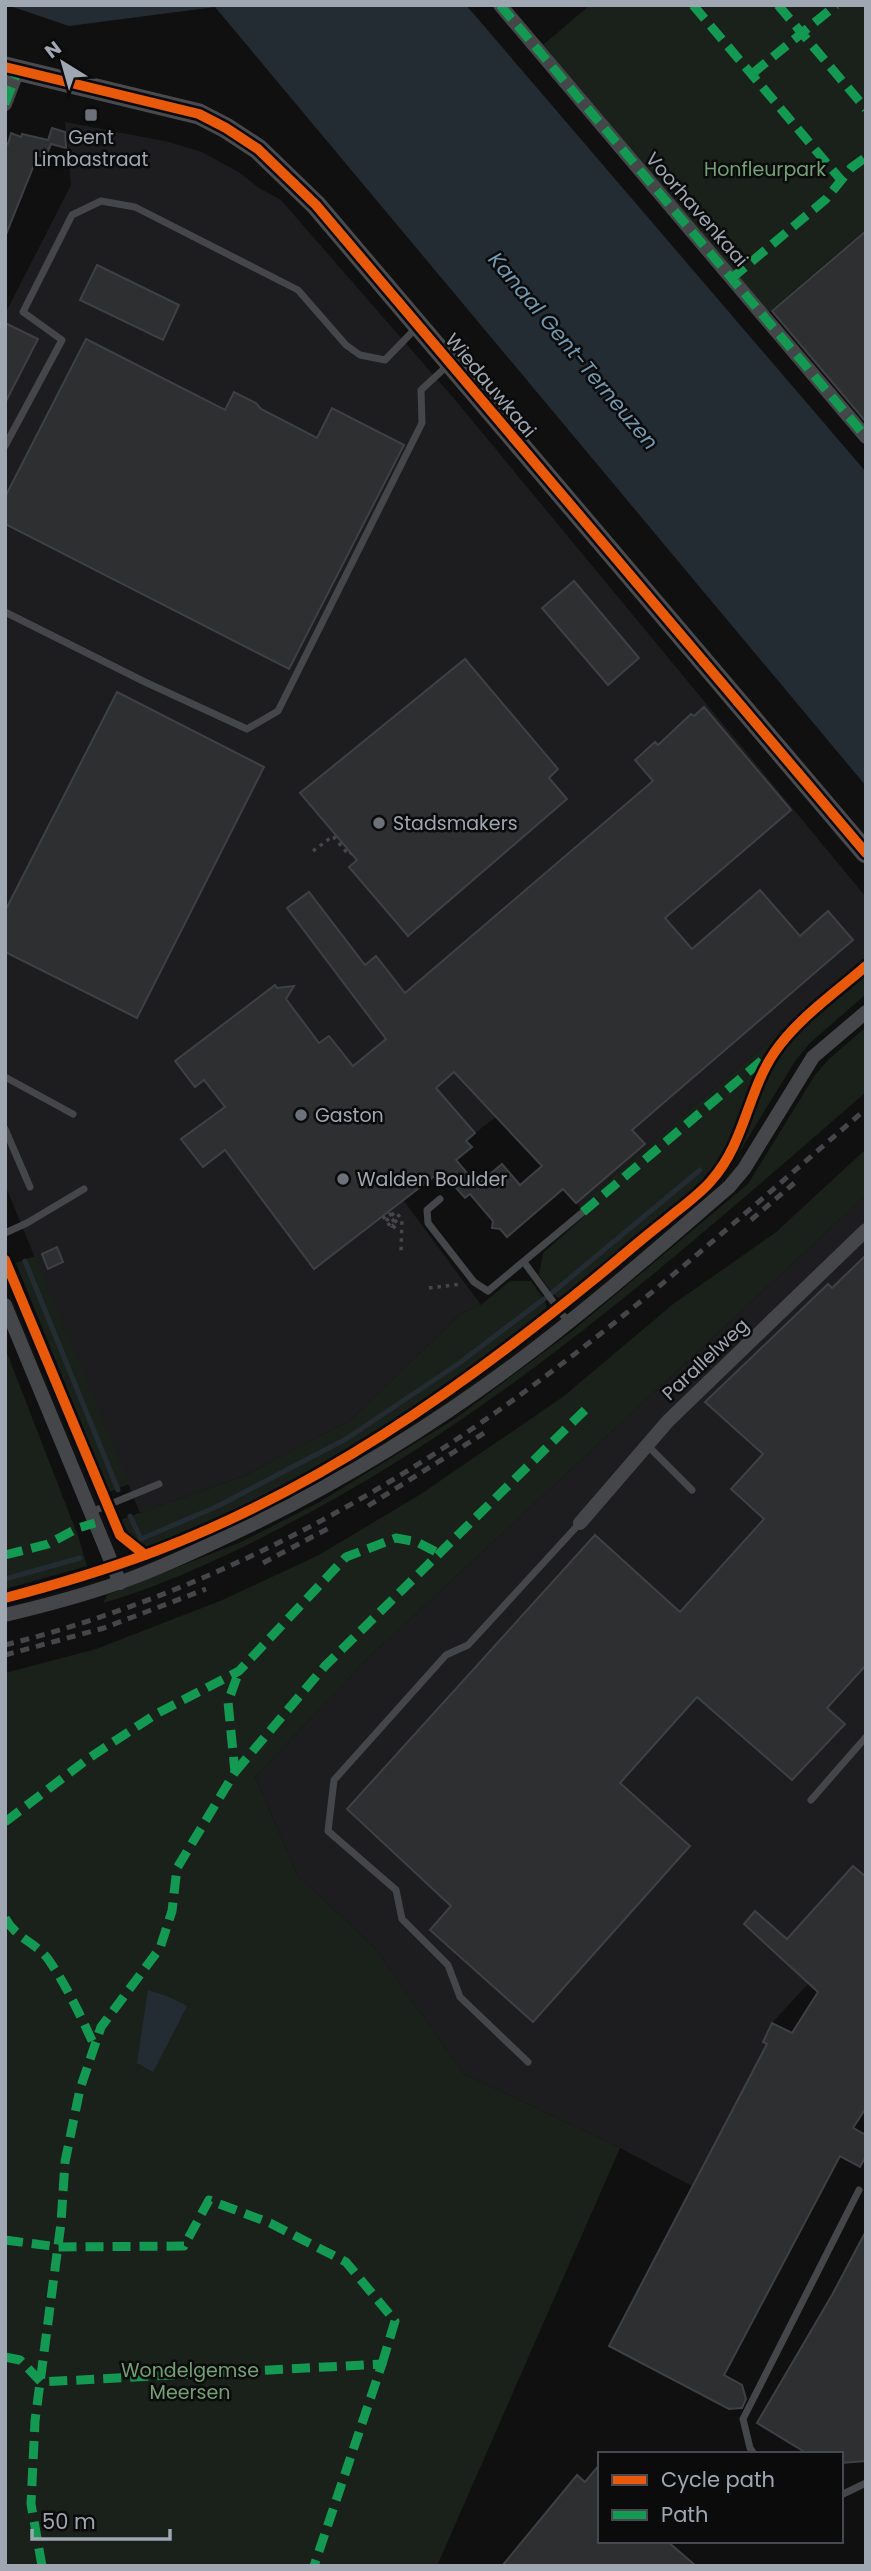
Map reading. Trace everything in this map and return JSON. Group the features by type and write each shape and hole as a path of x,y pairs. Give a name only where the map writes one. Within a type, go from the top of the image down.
{"main road":[{"name":"Wiedauwkaai","path":"12,68 199,114 258,149 316,205 866,853"}],"street":[{"name":"Voorhavenkaai","path":"500,5 866,437"},
{"path":"5,104 12,68"},
{"path":"5,1615 120,1583 165,1565 260,1521 329,1485 433,1422 568,1322 729,1187 744,1170 813,1057 866,1012"},
{"name":"Parallelweg","path":"580,1523 668,1421 866,1230"},
{"path":"5,1305 120,1583"}],"lane":[{"path":"5,446 62,340 23,312 72,215 102,201 135,207 299,290 346,345 360,355 386,360 418,327"},
{"path":"5,612 247,729 278,710 422,423 421,390 449,364"},
{"path":"5,1077 73,1114"},
{"path":"5,1129 30,1187"},
{"path":"5,1233 84,1189"},
{"path":"440,1199 427,1210 428,1223 473,1281 488,1291 583,1212"},
{"path":"524,1262 568,1322"},
{"path":"648,1446 692,1490"},
{"path":"91,1512 159,1484"},
{"path":"528,2062 460,1997 448,1965 402,1919 396,1890 328,1831 334,1780 446,1655 468,1645 580,1523"},
{"path":"811,1800 866,1737"},
{"path":"753,2452 743,2419 859,2190"},
{"path":"843,2494 866,2483"}],"path":[{"path":"313,851 333,836 349,855 351,853"},
{"path":"383,1216 392,1229 398,1224 390,1214 386,1218 392,1226 396,1224 390,1216 396,1212 402,1220 401,1251"},
{"path":"429,1288 473,1281"}],"shaded area":[{"path":"65,122 169,142 202,152 281,200 456,401 866,897 866,957 579,1206 496,1117 466,1140 472,1147 404,1201 481,1305 460,1314 351,1420 244,1476 140,1513 5,1185 5,314 71,185"},
{"path":"866,1195 866,1921 772,2023 763,2041 767,2044 692,2186 620,2148 464,2074 374,1947 297,1875 255,1777 368,1658"}],"green space":[{"name":"Honfleurpark","path":"590,5 866,5 866,229 769,312 543,45"},
{"path":"866,957 866,960 776,1041 733,1141 705,1179 561,1300 552,1293 539,1275 543,1253 586,1215 579,1206"},
{"path":"866,972 866,994 810,1043 795,1061 732,1164 729,1163 747,1130 768,1073 778,1055 802,1027"},
{"path":"866,1027 866,1092 602,1316 463,1418 316,1509 212,1562 103,1603 107,1595 241,1542 318,1503 456,1418 571,1332 748,1184 815,1075"},
{"name":"Wondelgemse Meersen","path":"866,1149 866,1195 368,1658 255,1777 297,1875 374,1947 464,2074 620,2148 437,2566 5,2566 5,1673 96,1649 220,1601 319,1555 421,1494 564,1396 672,1305 775,1233"},
{"path":"35,1256 129,1484 109,1492 16,1263"},
{"path":"510,1281 531,1281 544,1299 548,1311 467,1371 384,1427 284,1486 148,1547 132,1536 123,1525 120,1520 244,1476 351,1420 460,1314 481,1305"},
{"path":"5,1348 78,1536 87,1566 5,1589"}],"water":[{"name":"Kanaal Gent-Terneuzen","path":"7,5 466,5 866,472 866,786 215,7 69,26"},
{"path":"148,1990 187,2006 153,2072 137,2063"}],"building":[{"path":"52,128 65,132 66,148 51,144 45,158 38,155 5,237 5,143 8,144 11,133 48,140"},
{"path":"866,231 866,422 772,311"},
{"path":"97,265 179,305 163,340 80,300"},
{"path":"5,323 38,339 5,403"},
{"path":"86,339 225,410 234,392 317,438 332,408 404,445 289,669 5,524 5,497"},
{"path":"574,581 639,658 608,685 542,608"},
{"path":"465,659 558,769 549,778 567,799 408,936 349,867 357,860 300,793"},
{"path":"117,692 264,767 137,1018 5,952 5,911"},
{"path":"704,707 791,810 665,918 692,949 760,890 800,936 828,911 853,940 632,1130 645,1144 576,1203 563,1189 507,1237 500,1229 492,1228 493,1221 470,1194 465,1198 441,1171 314,1269 225,1150 203,1167 181,1139 225,1107 204,1080 195,1087 175,1061 275,985 277,988 294,986 286,999 319,1043 329,1036 353,1066 386,1039 287,908 309,892 365,965 376,956 405,993 653,781 635,760 655,742 658,745 691,714 694,716","holes":["454,1072 542,1166 520,1185 502,1164 477,1185 456,1160 472,1147 466,1141 475,1133 436,1088"]},
{"path":"57,1247 63,1262 48,1269 42,1254"},
{"path":"866,1255 866,1665 827,1708 845,1724 792,1780 697,1697 620,1783 690,1846 533,2022 430,1930 451,1906 347,1809 595,1535 680,1612 764,1519 731,1489 763,1454 705,1402 828,1284 832,1288"},
{"path":"853,1866 866,1877 866,2108 853,2128 866,2135 866,2156 860,2167 840,2156 724,2375 742,2385 746,2399 742,2408 729,2409 609,2346 767,2044 763,2042 772,2023 792,2033 818,1992 744,1924 755,1911 787,1939"},
{"path":"866,2231 866,2461 843,2463 843,2452 805,2452 757,2423"},
{"path":"598,2466 598,2543 669,2543 696,2566 502,2566 577,2475 585,2482"}],"waterway":[{"path":"130,1516 141,1539 218,1506 346,1439 458,1364 552,1293 700,1170"},
{"path":"25,1261 118,1490"},
{"path":"5,1579 80,1558"}],"railway":[{"path":"5,1645 143,1602 209,1575 274,1545 400,1475 520,1395 609,1327 866,1109"},
{"path":"751,1220 799,1179"},
{"path":"368,1506 489,1430"},
{"path":"263,1563 331,1527"},
{"path":"5,1655 104,1628 206,1589"}],"marked path":[{"path":"500,5 866,437"},
{"path":"693,5 841,180"},
{"path":"778,5 866,109"},
{"path":"752,74 836,5"},
{"path":"5,104 18,70"},
{"path":"731,279 826,199 851,168 866,157"},
{"path":"583,1212 767,1056"},
{"path":"235,1772 325,1666 589,1406"},
{"path":"5,1555 48,1544 78,1528 95,1523"},
{"path":"5,1822 89,1758 156,1714 239,1671 346,1557 396,1538 417,1542 438,1553"},
{"path":"42,2566 31,2504 35,2421 61,2223 65,2162 80,2089 101,2027 160,1948 172,1911 177,1868 235,1772 228,1702 239,1671"},
{"path":"5,1918 15,1931 48,1959 68,1991 95,2047"},
{"path":"5,2240 58,2247 184,2246 209,2200 270,2223 346,2262 395,2321 382,2364"},
{"path":"5,2357 20,2360 41,2382 382,2364 314,2566"}],"cycle path":[{"path":"5,67 199,114 258,149 316,205 866,853"},
{"path":"5,1598 80,1577 153,1552 271,1499 384,1434 490,1360 592,1281 706,1186 731,1151 765,1068 774,1053 805,1018 866,966"},
{"path":"5,1260 120,1535 145,1555"}],"place":[{"name":"Gent Limbastraat","path":"91,115"},
{"name":"Stadsmakers","path":"379,823"},
{"name":"Gaston","path":"301,1115"},
{"name":"Walden Boulder","path":"343,1179"}]}
